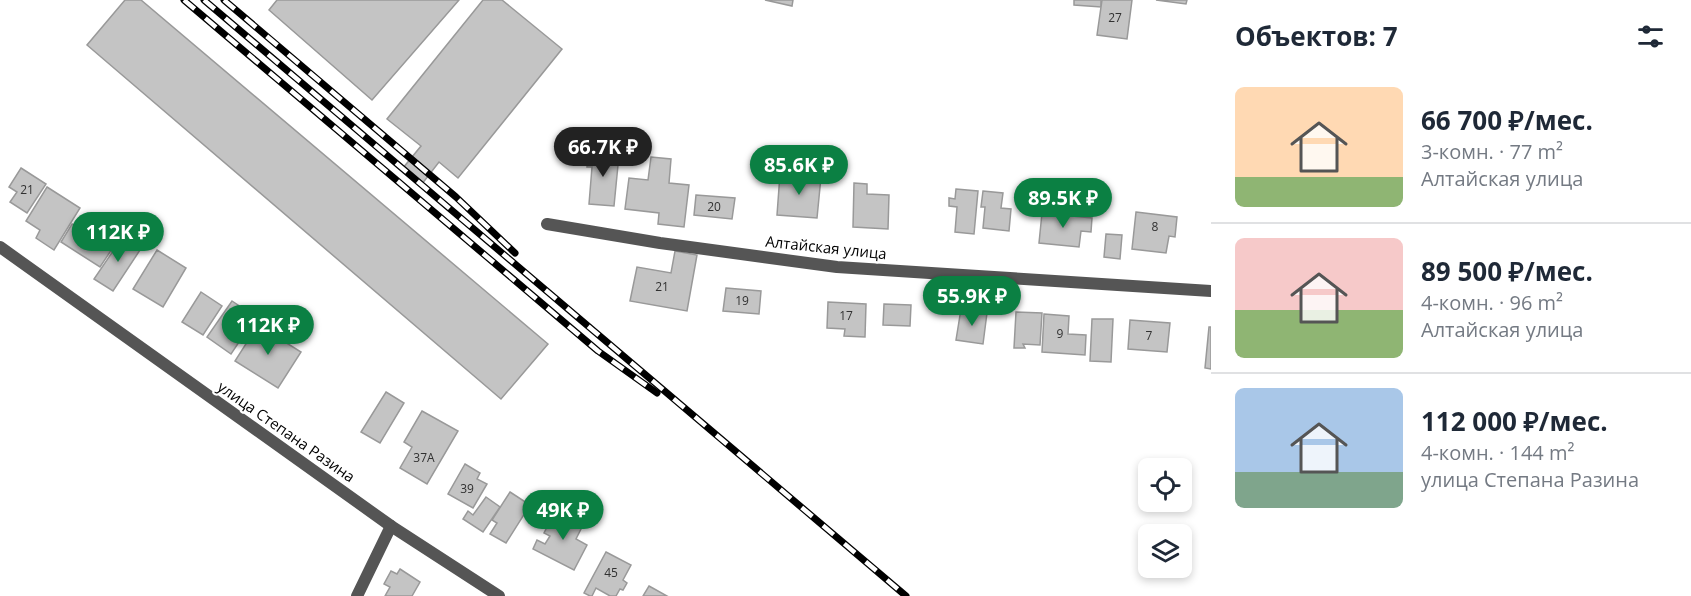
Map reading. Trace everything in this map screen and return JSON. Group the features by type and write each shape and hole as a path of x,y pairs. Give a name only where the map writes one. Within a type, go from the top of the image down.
{"street":[{"name":"Алтайская улица","path":"547,224 660,243 837,267 1211,291"},
{"name":"улица Степана Разина","path":"0,247 391,526 499,596"},
{"path":"357,596 391,526"}],"building":[{"path":"125,0 141,0 548,344 501,399 87,45"},
{"path":"277,0 459,0 372,100 269,10"},
{"path":"483,0 502,0 562,49 458,178 439,162 422,184 403,168 421,146 387,119"},
{"path":"765,0 793,0 792,6"},
{"path":"1074,0 1101,0 1101,7 1074,5"},
{"path":"1102,0 1132,0 1127,39 1097,35"},
{"path":"1156,0 1187,0 1186,4"},
{"path":"588,152 619,155 614,206 589,204 592,167 587,167"},
{"path":"651,157 671,159 669,183 689,185 684,227 658,224 659,213 625,209 629,178 648,180"},
{"path":"21,168 46,184 27,213 10,202 17,192 9,187"},
{"path":"780,174 821,177 817,218 777,215"},
{"path":"854,183 867,184 867,194 889,195 888,229 853,227"},
{"path":"47,187 80,208 54,250 36,238 40,230 26,221"},
{"path":"956,189 978,191 974,234 955,232 957,207 949,206 949,198 955,199"},
{"path":"983,191 1003,193 1001,208 1011,209 1009,231 983,228 985,207 981,207"},
{"path":"696,195 735,198 732,219 694,215"},
{"path":"1136,212 1177,217 1175,237 1169,236 1166,253 1132,249"},
{"path":"1042,213 1092,218 1091,232 1081,231 1079,247 1039,243"},
{"path":"72,224 112,249 100,267 61,242"},
{"path":"1106,234 1122,235 1120,259 1104,257"},
{"path":"124,235 142,247 113,291 94,279"},
{"path":"157,250 186,268 163,307 133,289"},
{"path":"675,251 697,255 687,311 630,301 637,267 671,273"},
{"path":"726,288 761,291 759,314 723,311"},
{"path":"201,292 222,306 203,335 182,322"},
{"path":"232,301 256,317 231,354 207,337"},
{"path":"828,302 866,304 865,337 844,336 845,329 827,328"},
{"path":"884,304 911,305 910,326 883,325"},
{"path":"961,309 987,313 983,344 956,340"},
{"path":"1016,312 1042,313 1040,345 1023,344 1025,348 1014,348"},
{"path":"1044,314 1069,316 1068,334 1086,335 1085,355 1042,352"},
{"path":"1092,319 1113,319 1111,362 1090,361"},
{"path":"1130,320 1170,323 1167,352 1128,349"},
{"path":"258,325 301,352 278,388 235,361"},
{"path":"1209,327 1211,327 1211,369 1205,368"},
{"path":"386,392 404,403 380,443 361,432"},
{"path":"422,411 458,431 427,484 400,468 412,447 404,442"},
{"path":"465,464 480,473 477,479 487,484 473,508 448,494"},
{"path":"510,492 530,505 506,543 490,534 497,523 492,520"},
{"path":"486,497 500,507 483,532 463,519 468,511 473,515"},
{"path":"556,510 583,525 576,539 587,545 574,570 533,549 537,540 545,544 550,536 544,533"},
{"path":"606,552 631,565 623,580 627,583 616,596 610,596 596,588 590,596 584,593"},
{"path":"400,569 420,582 412,596 385,596 390,587 384,584 391,571 397,574"},
{"path":"649,586 667,596 643,596"}],"railway":[{"path":"184,0 598,351 657,393"},
{"path":"204,0 906,596"},
{"path":"224,0 456,197 515,253"}]}
